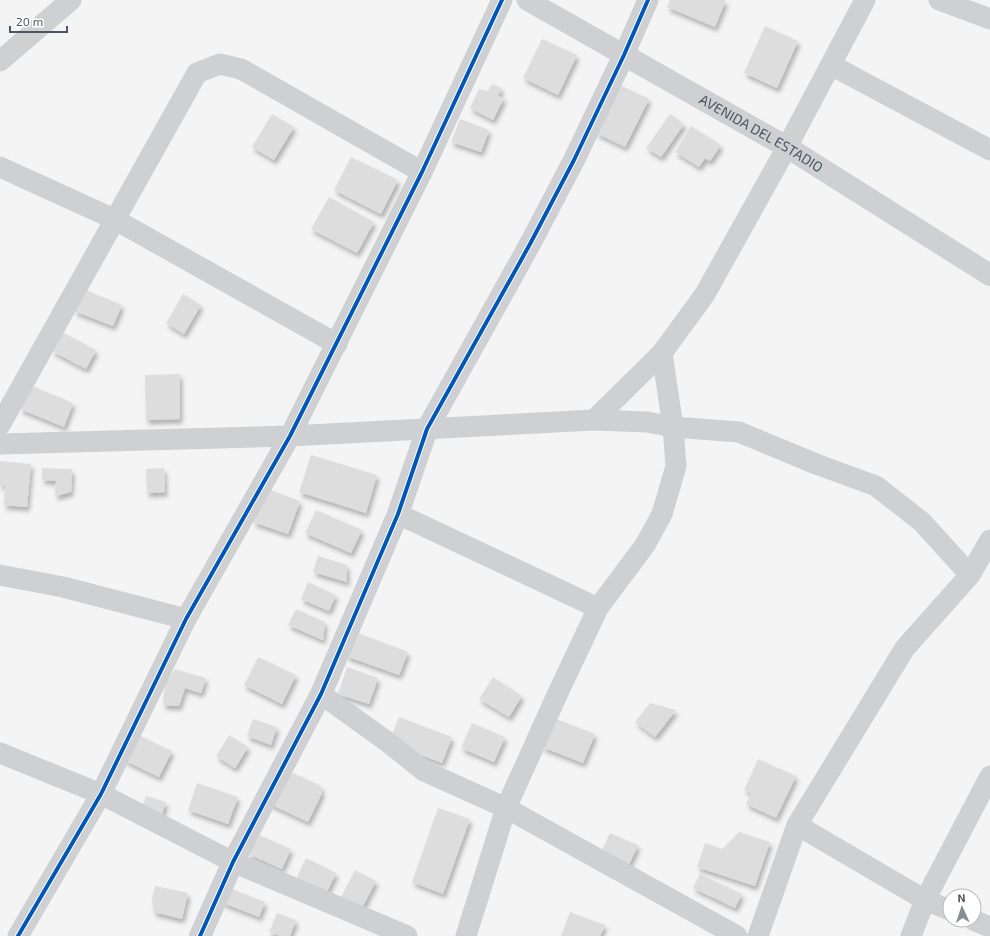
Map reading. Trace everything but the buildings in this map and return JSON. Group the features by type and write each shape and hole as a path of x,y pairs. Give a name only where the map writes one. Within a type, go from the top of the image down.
{"street":[{"path":"0,61 71,0"},
{"path":"18,936 101,794 186,619 290,436 422,172 502,0"},
{"name":"AVENIDA DEL ESTADIO","path":"527,0 787,147 990,274"},
{"path":"200,936 233,862 321,694 398,514 427,429 530,244 574,160 624,55 648,0"},
{"path":"594,420 662,353 705,294 787,147 866,0"},
{"path":"939,0 990,19"},
{"path":"0,425 197,73 220,64 241,69 422,172"},
{"path":"831,65 990,150"},
{"path":"0,167 114,219 337,344"},
{"path":"466,936 506,808 598,608 645,545 662,514 676,466 673,427 662,353"},
{"path":"0,444 290,436 594,420 647,422 673,427 740,432 816,464 876,486 922,522 970,575"},
{"path":"398,514 598,608"},
{"path":"758,936 797,825 905,648 970,575 990,540"},
{"path":"0,575 63,587 186,619"},
{"path":"321,694 389,743 424,771 506,808 737,936"},
{"path":"0,753 101,794 233,862 407,936"},
{"path":"911,936 925,900 990,776"},
{"path":"797,825 925,900 942,907"}],"cycle path":[{"path":"18,936 101,794 186,619 290,436 422,172 502,0"},
{"path":"200,936 233,862 321,694 398,514 427,429 530,244 574,160 624,55 648,0"}]}
